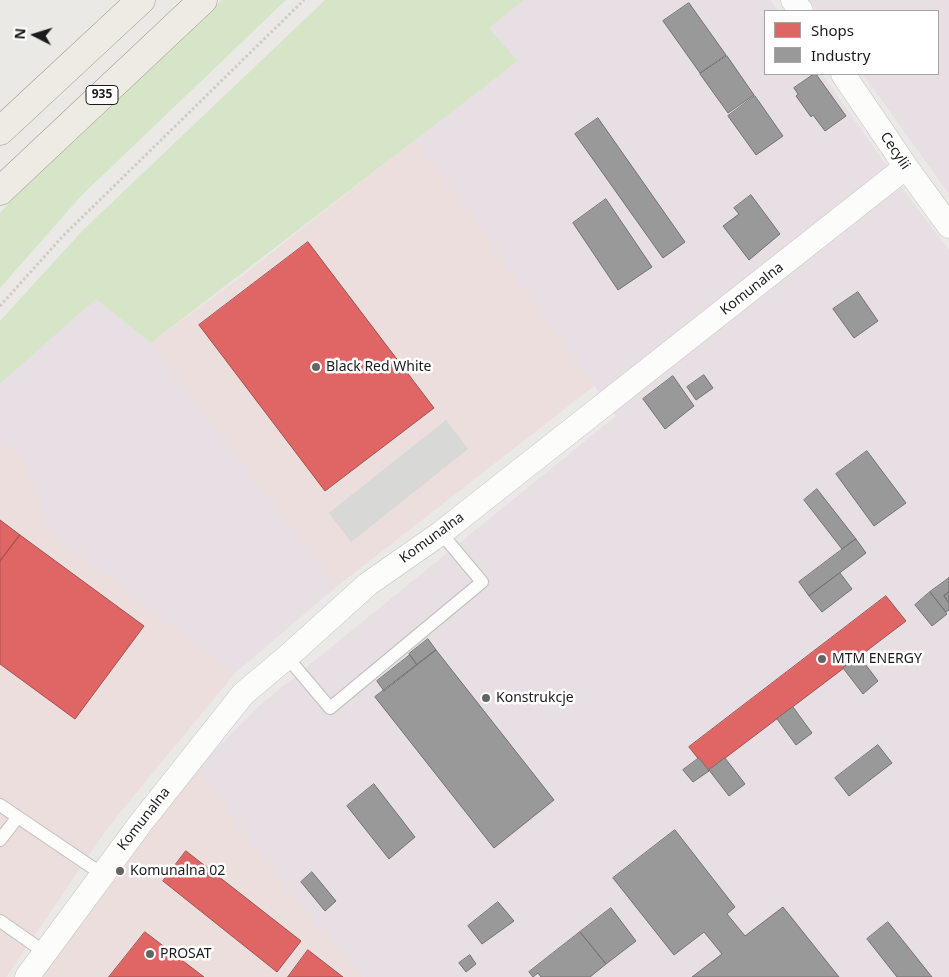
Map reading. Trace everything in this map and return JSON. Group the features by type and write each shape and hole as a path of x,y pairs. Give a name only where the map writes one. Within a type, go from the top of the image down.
{"main road":[{"path":"0,131 142,0"},
{"name":"935","path":"0,191 204,0"}],"street":[{"name":"Cecylii","path":"844,75 906,167 949,226"},
{"name":"Komunalna","path":"27,977 102,874 243,694 288,657 368,584 441,533 906,167"}],"lane":[{"path":"288,657 330,708 482,582 441,533"},
{"path":"0,805 102,874"},
{"path":"0,840 17,818"},
{"path":"0,921 46,952"}],"path":[{"path":"0,306 62,238 304,0"}],"shaded area":[{"path":"524,0 770,0 777,10 764,10 764,75 823,75 908,196 949,250 949,977 364,977 287,890 197,768 260,705 616,416 416,139 518,61 489,28"},
{"path":"808,0 949,0 949,194 864,75 939,75 939,10 816,10"},
{"path":"416,139 594,386 336,587 151,343 237,280"},
{"path":"96,299 151,343 336,587 235,673 51,534 25,460 0,440 0,384"},
{"path":"446,420 468,449 351,542 329,513"},
{"path":"0,440 25,460 52,534 235,673 109,826 6,977 0,977"},
{"path":"197,768 287,890 364,977 40,977 122,871 151,828"}],"green space":[{"path":"222,0 286,0 82,195 0,288 0,213 31,177"},
{"path":"325,0 524,0 489,28 518,61 151,343 96,299 0,384 0,321 83,230"}],"building: Shops":[{"name":"Black Red White","path":"308,242 434,408 325,491 199,325"},
{"path":"0,520 20,535 0,561"},
{"path":"20,535 144,626 75,719 0,664 0,561"},
{"path":"886,596 906,621 708,771 689,747"},
{"path":"186,851 301,941 277,972 163,881"},
{"name":"PROSAT","path":"145,932 204,977 109,977"},
{"path":"308,950 343,977 288,977"}],"building: Industry":[{"path":"689,3 726,55 700,73 663,21"},
{"path":"727,56 754,95 728,113 700,74"},
{"path":"813,75 817,75 846,116 825,131 813,115 811,117 796,96 798,94 794,88"},
{"path":"755,96 783,136 756,155 728,116"},
{"path":"598,118 685,242 663,258 575,134"},
{"path":"751,195 780,234 749,260 723,226 739,214 734,208"},
{"path":"606,199 652,267 618,290 573,223"},
{"path":"858,292 878,321 854,338 833,309"},
{"path":"704,375 713,388 696,400 687,387"},
{"path":"673,376 694,406 665,429 643,399"},
{"path":"867,451 906,503 874,526 836,474"},
{"path":"817,489 856,539 842,549 804,500"},
{"path":"856,539 866,553 809,596 799,582"},
{"path":"840,573 852,589 822,612 809,596"},
{"path":"949,578 949,592 944,596 949,603 949,610 946,612 930,592"},
{"path":"930,592 947,614 932,626 915,605"},
{"path":"949,592 949,603 944,596"},
{"path":"428,639 436,650 417,665 409,654"},
{"path":"436,650 554,800 494,848 375,697"},
{"path":"410,655 417,665 384,691 377,681"},
{"path":"859,656 878,681 863,694 843,668"},
{"path":"793,707 812,733 796,745 777,719"},
{"path":"878,745 892,763 849,796 835,778"},
{"path":"699,758 709,771 693,782 683,770"},
{"path":"725,758 745,784 729,796 709,770"},
{"path":"374,784 415,837 389,859 347,806"},
{"path":"675,830 735,907 727,914 745,936 783,907 839,977 692,977 722,954 704,932 674,955 613,878"},
{"path":"312,872 336,901 325,911 301,882"},
{"path":"498,902 514,921 482,944 468,926"},
{"path":"611,908 636,941 606,964 580,932"},
{"path":"888,922 932,977 897,977 867,939"},
{"path":"580,932 606,964 590,977 541,977 538,973 533,977 529,972"},
{"path":"470,955 476,964 466,972 459,963"}],"place":[{"name":"Black Red White","path":"316,367"},
{"name":"MTM ENERGY","path":"822,659"},
{"name":"Konstrukcje","path":"486,698"},
{"name":"Komunalna 02","path":"120,871"},
{"name":"PROSAT","path":"150,954"}]}
